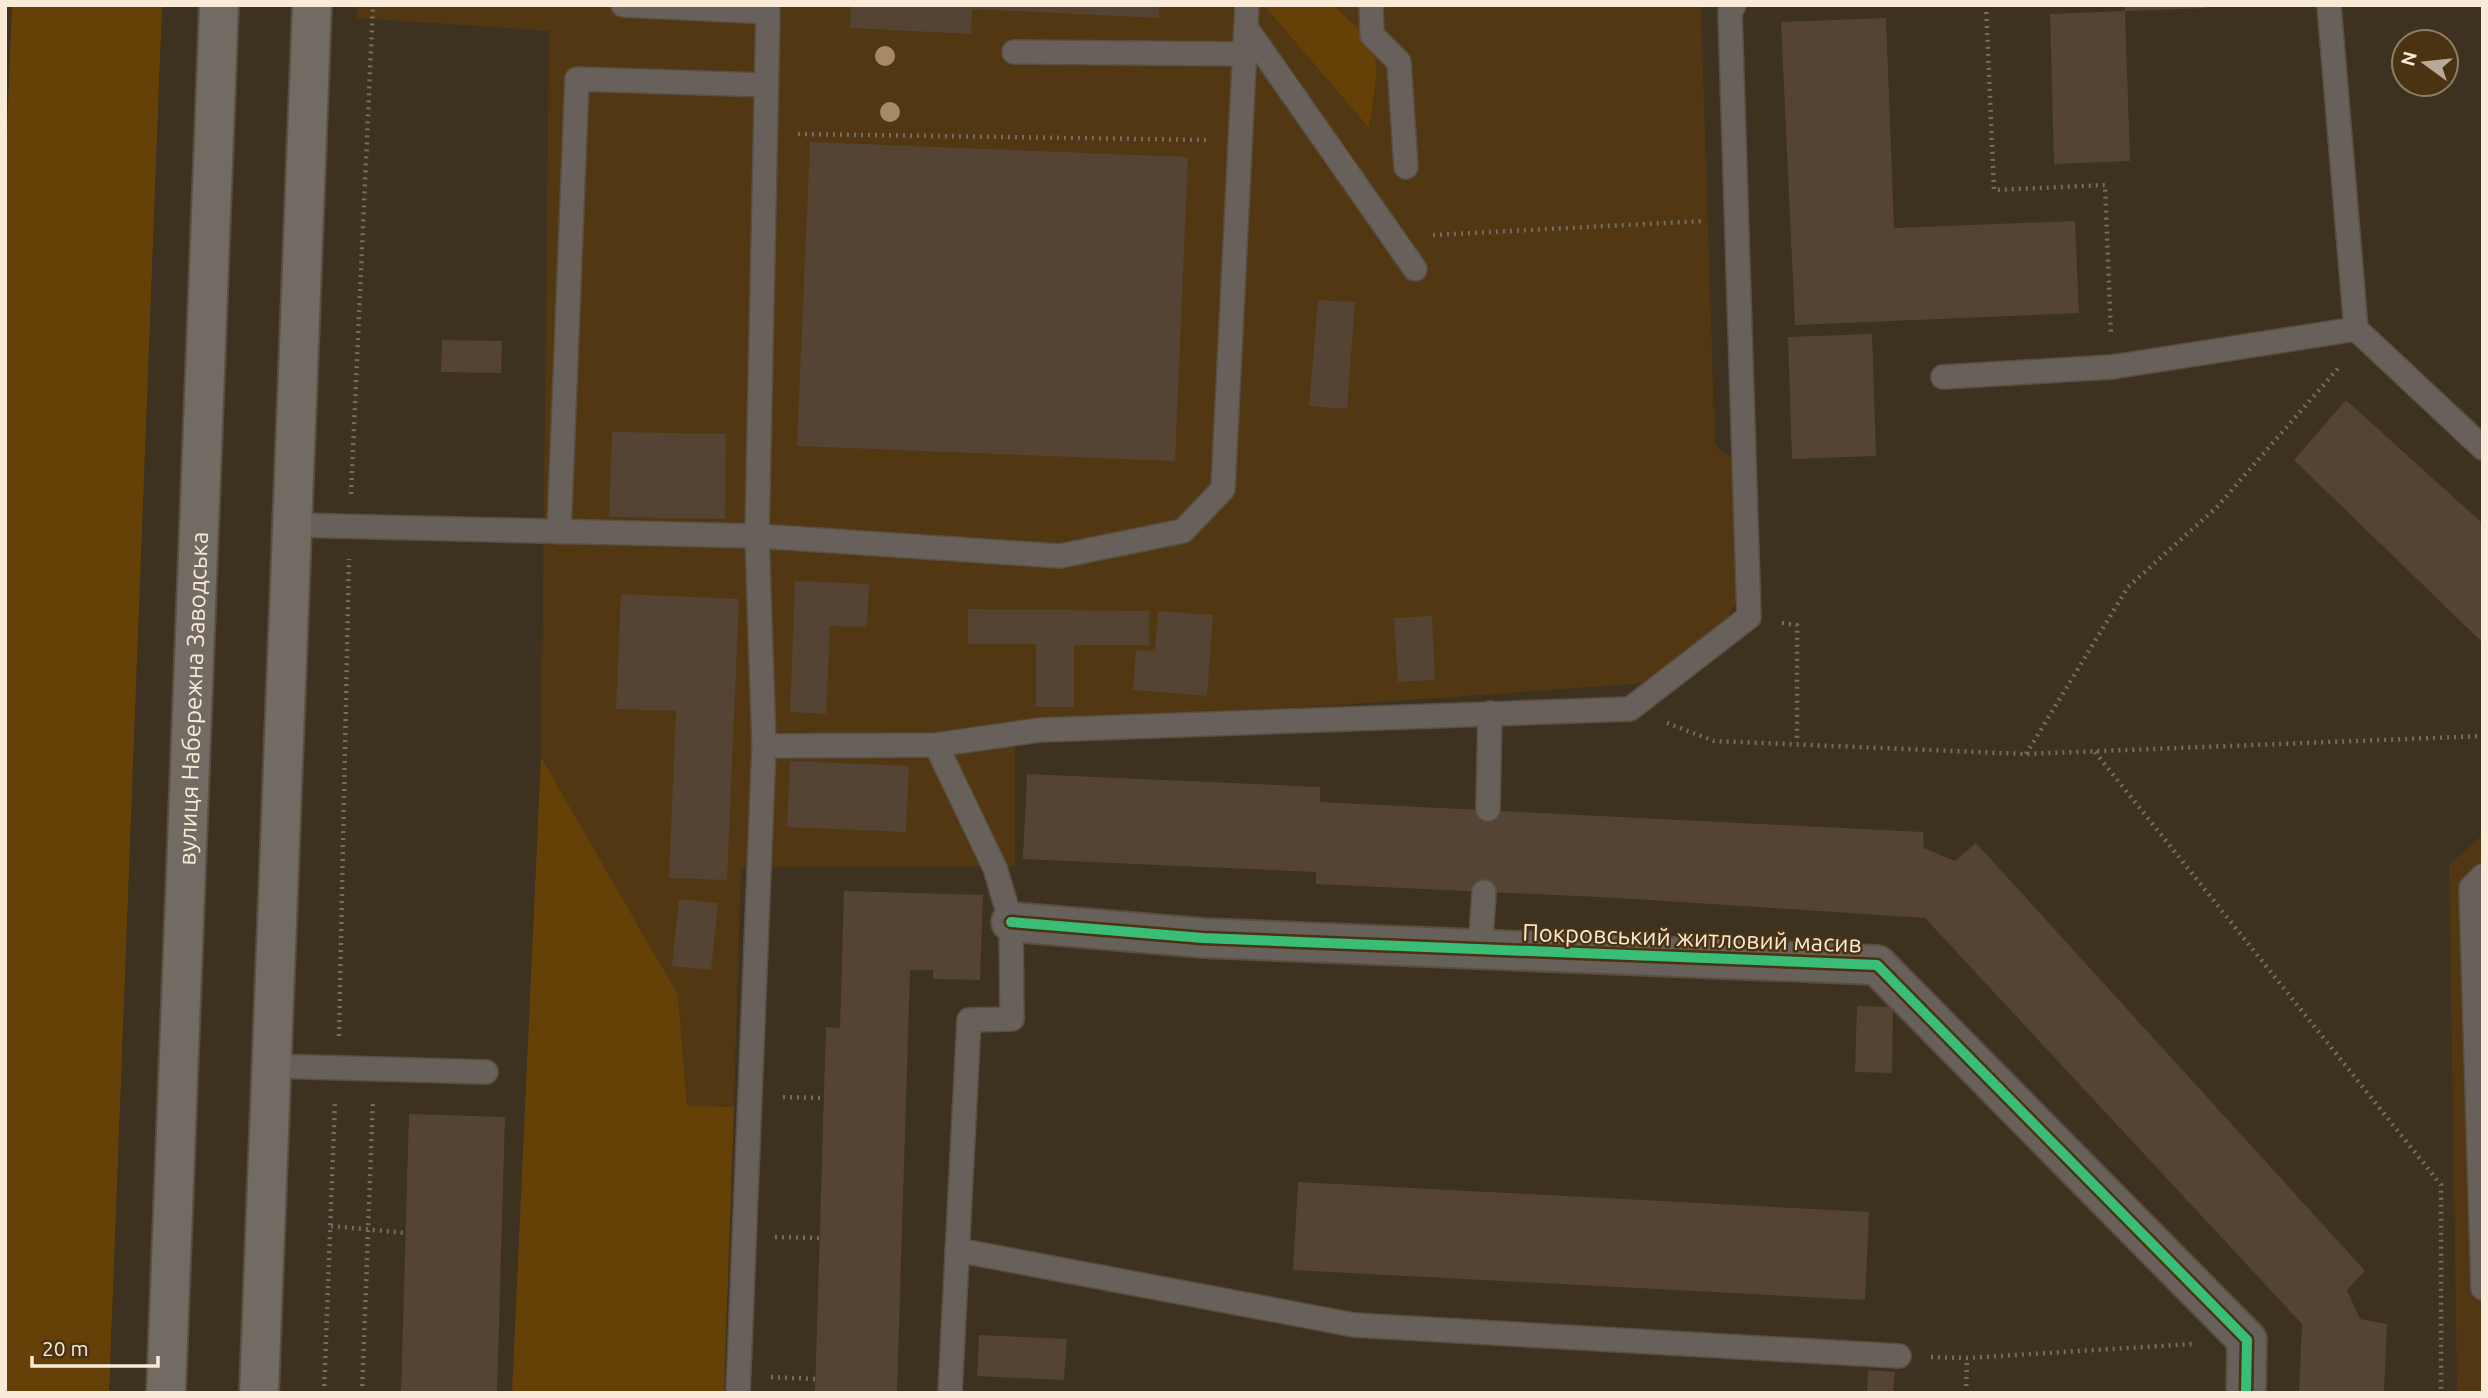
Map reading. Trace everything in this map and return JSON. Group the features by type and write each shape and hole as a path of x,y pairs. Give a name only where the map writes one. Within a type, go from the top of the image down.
{"main road":[{"name":"вулиця Набережна Заводська","path":"166,1393 219,5"},
{"path":"259,1393 312,5"}],"street":[{"name":"Покровський житловий масив","path":"1011,922 1203,938 1480,952 1877,965 2247,1340"},
{"path":"2246,1393 2247,1340"}],"lane":[{"path":"623,5 768,12 757,536 764,746 738,1385"},
{"path":"291,525 757,536 1060,556 1183,531 1223,489 1247,5"},
{"path":"1371,5 1372,35 1399,62 1405,167"},
{"path":"764,746 936,745 1040,730 1630,709 1749,617 1730,12 1734,5"},
{"path":"2329,5 2356,329 2483,448"},
{"path":"1247,29 1415,269"},
{"path":"1014,52 1246,54"},
{"path":"559,532 577,79 766,85"},
{"path":"1943,377 2112,367 2356,329"},
{"path":"1488,809 1490,713"},
{"path":"936,745 995,868 1011,922 1012,1019 969,1020 950,1393"},
{"path":"2483,876 2472,888 2483,1288"},
{"path":"1480,952 1484,892"},
{"path":"271,1066 486,1072"},
{"path":"957,1250 1354,1325 1899,1356"}],"path":[{"path":"324,1393 338,1068 350,527 373,5"},
{"path":"1986,5 1994,190 2105,186 2112,367"},
{"path":"766,134 1241,140"},
{"path":"1430,236 1736,219"},
{"path":"2025,754 2128,587 2216,508 2234,488 2338,369 2356,329"},
{"path":"1749,617 1797,625 1797,743"},
{"path":"1630,709 1714,741 2025,754 2483,736"},
{"path":"2095,752 2441,1185 2441,1393"},
{"path":"362,1393 366,1227 374,1069"},
{"path":"750,1096 824,1098"},
{"path":"331,1226 366,1227 406,1233"},
{"path":"744,1236 819,1238"},
{"path":"1899,1356 1967,1358 2247,1340"},
{"path":"1966,1393 1967,1358"},
{"path":"738,1385 815,1379"}],"shaded area":[{"path":"12,5 162,5 109,1393 5,1393 5,183"},
{"path":"357,5 1701,5 1715,445 1736,462 1740,594 1728,618 1648,683 1339,705 1015,722 1015,866 741,867 734,1107 687,1106 678,995 541,757 549,31 356,18"},
{"path":"1264,5 1333,5 1363,35 1371,47 1376,72 1369,128"},
{"path":"541,757 678,995 687,1106 734,1107 724,1393 512,1393"},
{"path":"2483,834 2483,1393 2457,1393 2449,865"}],"building":[{"path":"851,5 1159,5 1159,18 972,9 971,34 850,28"},
{"path":"2125,5 2206,5 2206,8 2125,11"},
{"path":"2125,11 2130,161 2054,164 2050,14"},
{"path":"1886,18 1894,228 2075,221 2079,313 1795,325 1781,22"},
{"path":"810,142 1188,157 1175,461 797,446"},
{"path":"1318,300 1355,302 1347,409 1309,406"},
{"path":"1872,334 1876,456 1792,459 1788,337"},
{"path":"442,340 502,341 501,373 441,372"},
{"path":"2346,400 2483,524 2483,643 2294,460"},
{"path":"612,432 726,434 725,519 609,517"},
{"path":"795,581 869,584 867,627 830,626 826,714 790,712"},
{"path":"621,594 739,599 727,880 669,878 676,711 616,709"},
{"path":"968,609 1149,611 1149,645 1074,645 1074,707 1036,707 1036,644 968,644"},
{"path":"1158,611 1213,615 1207,696 1133,690 1136,650 1155,651"},
{"path":"1432,616 1435,680 1398,682 1394,618"},
{"path":"790,761 909,766 906,832 787,827"},
{"path":"1027,774 1320,787 1320,802 1923,832 1924,848 1955,861 1976,843 2365,1271 2347,1290 2360,1319 2387,1324 2384,1393 2299,1393 2302,1324 1925,918 1620,898 1316,884 1316,872 1023,859"},
{"path":"844,891 983,895 980,980 933,979 933,970 910,970 897,1393 815,1393 826,1027 840,1028"},
{"path":"679,899 718,903 711,970 672,966"},
{"path":"1857,1006 1893,1007 1892,1073 1855,1072"},
{"path":"409,1114 505,1117 497,1393 401,1393"},
{"path":"1298,1182 1869,1212 1865,1300 1293,1270"},
{"path":"979,1335 1067,1339 1064,1380 977,1376"},
{"path":"1868,1370 1895,1372 1893,1393 1867,1393"}],"cycle path":[{"path":"1011,922 1203,938 1877,965 2247,1340 2246,1393"}]}
